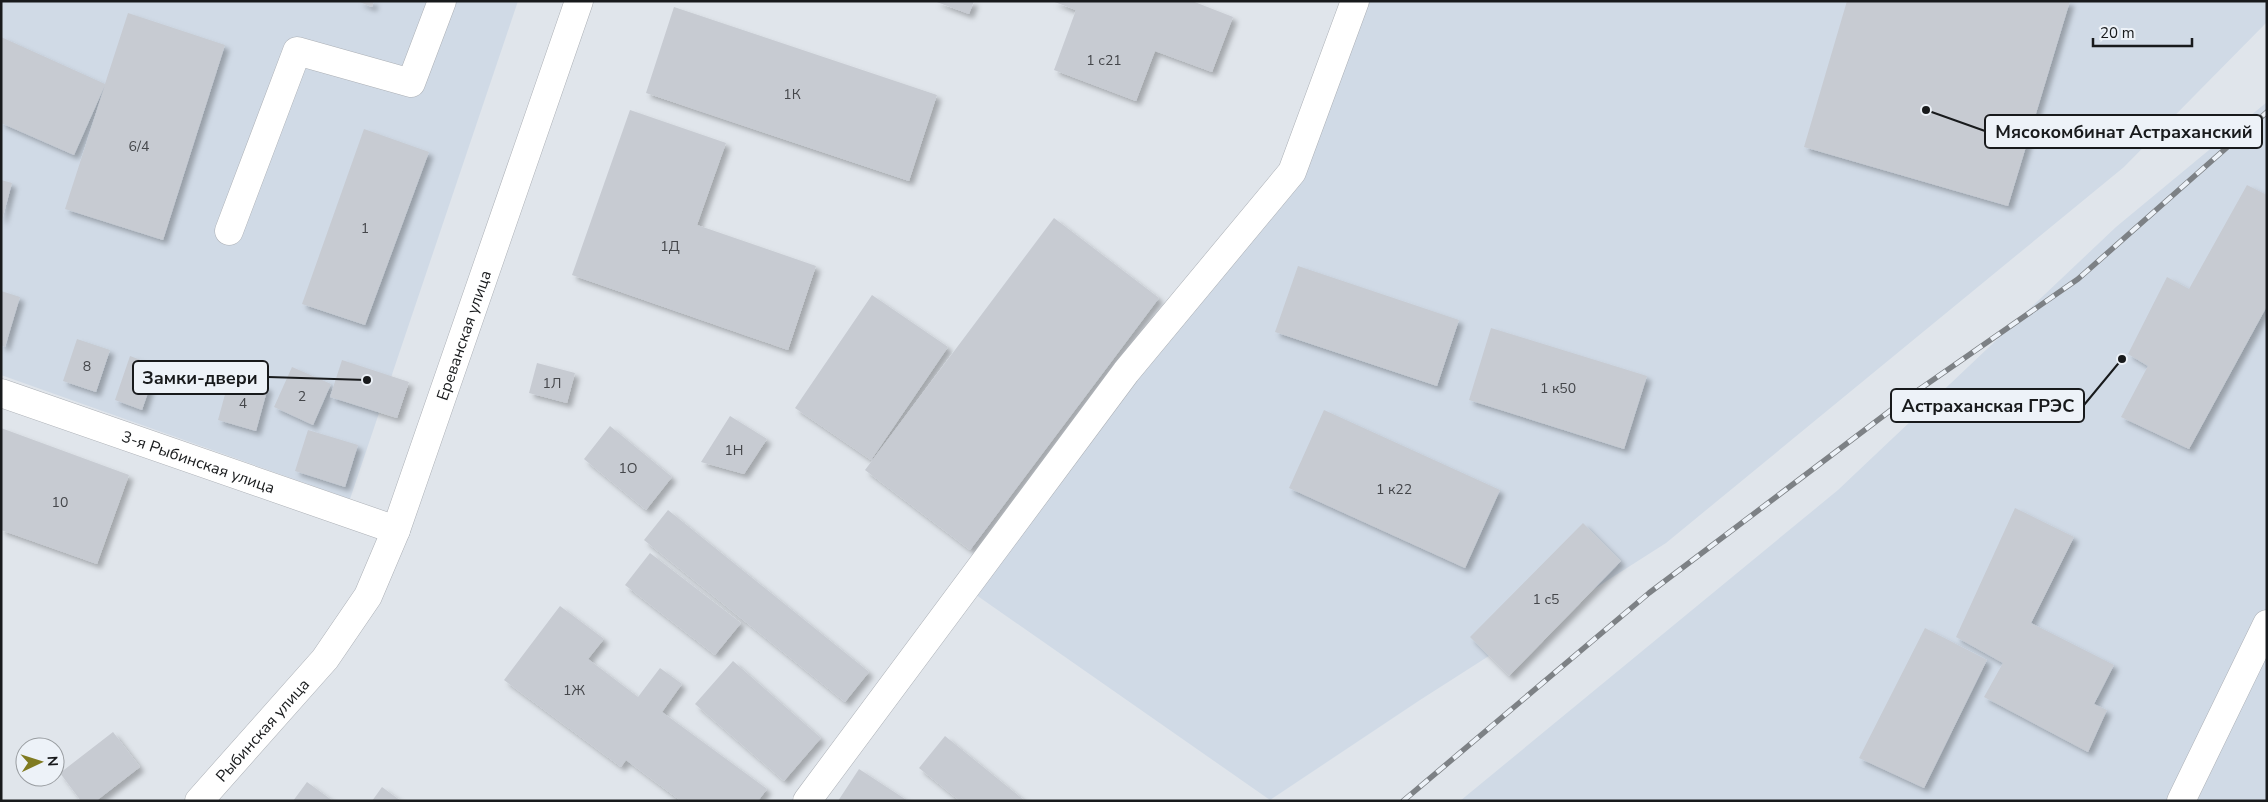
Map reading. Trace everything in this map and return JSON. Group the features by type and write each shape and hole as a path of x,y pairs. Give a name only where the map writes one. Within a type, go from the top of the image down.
{"main road":[{"path":"230,230 297,51 411,83 442,1"},
{"name":"Ереванская улица","path":"325,659 368,596 396,530 579,1"},
{"path":"807,801 1126,372 1292,172 1355,1"},
{"name":"3-я Рыбинская улица","path":"1,393 396,530"},
{"path":"2181,801 2267,624"},
{"name":"Рыбинская улица","path":"199,801 325,659"}],"shaded area":[{"path":"1,1 518,1 350,499 1,375"},
{"path":"1344,1 2267,1 2267,22 2124,167 1666,543 1420,700 1270,800 969,590 1282,190"},
{"path":"2267,102 2267,801 1460,801 1838,490 2116,227"}],"building":[{"path":"357,1 374,1 372,7"},
{"path":"934,1 974,1 969,14"},
{"path":"1052,1 1192,1 1233,17 1212,72 1155,51 1136,101 1054,70 1076,10"},
{"path":"1847,1 2070,1 2008,206 1804,147"},
{"path":"674,7 937,95 909,181 646,93"},
{"path":"128,13 225,45 163,240 65,209 105,85 74,155 1,123 1,37 105,84"},
{"path":"630,110 726,143 697,225 816,266 788,350 572,275"},
{"path":"364,129 429,152 365,325 302,304"},
{"path":"1,180 12,183 2,220 1,220"},
{"path":"2247,185 2267,195 2267,306 2189,449 2121,417 2148,366 2128,354 2167,277 2189,289"},
{"path":"1054,218 1159,298 970,550 865,470"},
{"path":"1298,266 1459,320 1437,386 1275,332"},
{"path":"1,291 20,297 5,347 1,345"},
{"path":"872,295 948,347 871,460 795,408"},
{"path":"1491,328 1647,376 1624,449 1469,400"},
{"path":"77,339 110,350 96,392 63,381"},
{"path":"130,356 157,366 142,410 115,400"},
{"path":"342,360 409,382 397,418 330,397"},
{"path":"537,363 575,373 567,403 529,393"},
{"path":"292,367 331,384 313,425 274,407"},
{"path":"230,376 268,387 256,431 218,420"},
{"path":"1324,410 1500,490 1465,568 1289,488"},
{"path":"730,416 767,439 744,474 701,462"},
{"path":"610,426 672,477 646,510 584,459"},
{"path":"1,428 129,475 97,564 1,530"},
{"path":"308,430 358,445 345,487 295,471"},
{"path":"2015,508 2074,537 2031,623 2114,665 2094,704 2107,710 2088,752 1984,697 2003,663 1956,637"},
{"path":"668,510 869,672 845,702 644,540"},
{"path":"1583,523 1621,561 1509,676 1470,637"},
{"path":"650,553 741,623 715,655 625,585"},
{"path":"560,606 604,639 588,659 638,697 660,668 682,684 662,712 767,789 758,801 681,801 626,760 621,767 504,680"},
{"path":"1925,628 1987,660 1924,788 1859,758"},
{"path":"733,661 821,738 784,781 695,704"},
{"path":"113,732 140,767 96,801 81,801 65,780 65,769"},
{"path":"945,736 1025,801 960,801 919,768"},
{"path":"859,769 908,801 838,801"},
{"path":"307,782 333,801 293,801"},
{"path":"382,787 401,801 372,801"}],"railway":[{"path":"1403,801 1649,593 1907,398 2078,279 2267,112"}],"place":[{"name":"Мясокомбинат Астраханский","path":"1926,110"},
{"name":"Астраханская ГРЭС","path":"2122,359"},
{"name":"Замки-двери","path":"367,380"}]}
